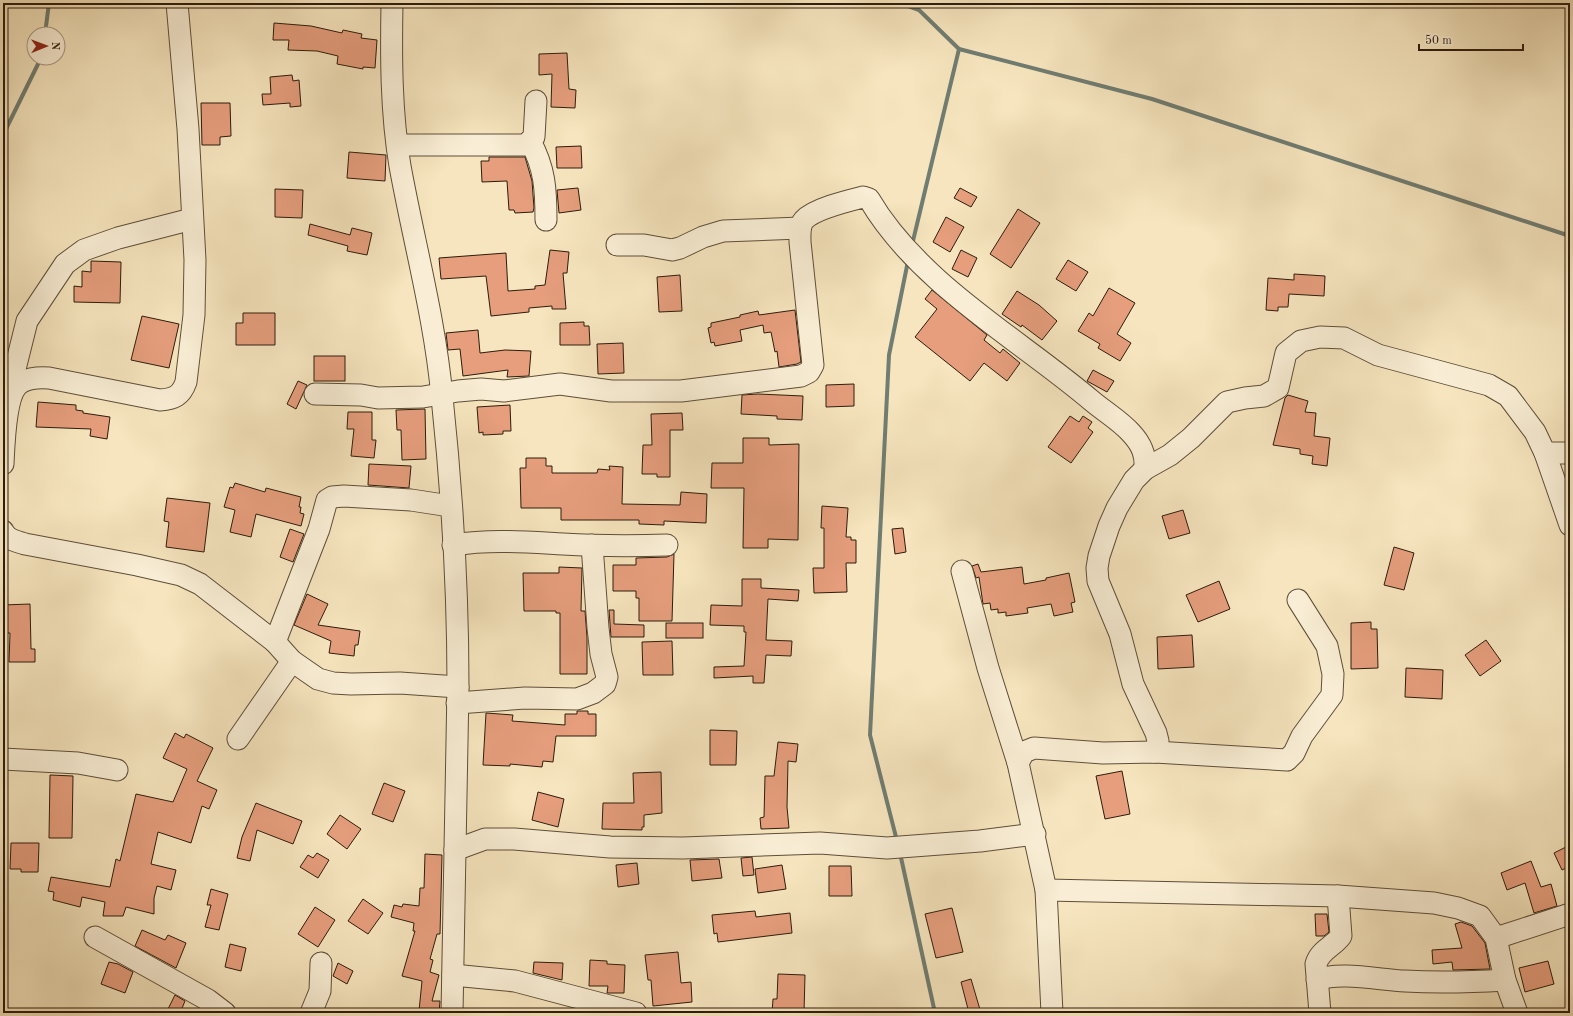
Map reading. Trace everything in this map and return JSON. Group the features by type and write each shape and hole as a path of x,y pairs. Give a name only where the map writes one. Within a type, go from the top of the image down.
{"street":[{"path":"17,385 40,377 160,400 172,399 178,396 183,390 186,382 194,315 195,260 188,129 178,3"},
{"path":"392,3 392,74 398,145 431,323 442,395 453,545 458,695 455,850 452,912 452,1013"},
{"path":"398,145 511,147 526,145 534,137 536,101"},
{"path":"530,141 539,158 546,188 546,220"},
{"path":"315,394 362,395 378,398 442,395 475,390 504,391 560,384 611,391 681,391 802,376 809,372 813,365 800,242 800,228 804,220 817,212 843,202 863,197 868,199 882,219 910,252 950,291 997,329 1064,377 1133,434 1146,457 1144,469"},
{"path":"3,464 11,397 17,385 14,373 28,321 65,264 84,250 118,238 192,219"},
{"path":"617,245 644,245 672,250 723,230 800,228"},
{"path":"1155,752 1158,741 1156,733 1133,684 1120,634 1098,581 1097,568 1099,556 1117,508 1134,480 1144,469 1170,455 1191,438 1227,402 1264,396 1278,388 1286,353 1301,342 1320,337 1344,338 1378,355 1489,385 1508,396 1535,432 1545,453 1570,525"},
{"path":"1545,453 1570,453"},
{"path":"275,642 319,529 327,500 332,497 344,496 411,500 450,506"},
{"path":"3,531 5,536 25,544 136,565 181,576 206,588 275,642 292,661 318,679 333,683 400,683 458,695 525,698 577,699 593,693 605,684 607,677 601,654 592,545"},
{"path":"453,545 477,541 508,541 592,545 667,546"},
{"path":"962,571 988,668 1018,763 1035,834 1046,890 1052,1013"},
{"path":"1018,763 1024,752 1034,748 1103,753 1155,752 1286,760 1294,753 1302,736 1332,695 1333,674 1327,646 1298,600"},
{"path":"238,739 292,661"},
{"path":"3,759 78,763 117,770"},
{"path":"455,850 485,839 514,839 610,847 683,848 820,843 887,848 980,841 1035,834"},
{"path":"1046,890 1338,896 1434,903 1458,908 1480,916 1496,938 1506,980 1517,1013"},
{"path":"1320,1013 1316,964 1318,957 1335,943 1340,936 1338,896"},
{"path":"1496,938 1570,914"},
{"path":"95,937 208,1000 225,1013"},
{"path":"311,1013 320,991 321,962"},
{"path":"453,975 515,981 636,1013"},
{"path":"1317,980 1325,977 1363,977 1394,981 1459,983 1506,980"}],"building":[{"path":"274,23 311,26 342,33 343,30 362,34 361,38 377,40 375,68 363,67 363,69 337,64 338,56 317,51 288,50 289,40 273,40"},
{"path":"567,53 569,89 576,90 575,108 551,107 552,74 539,75 539,54"},
{"path":"292,75 293,81 299,80 301,106 290,107 290,103 263,105 262,94 271,94 270,77"},
{"path":"201,103 230,103 231,136 220,137 220,145 202,145"},
{"path":"581,146 582,168 557,168 556,147"},
{"path":"349,152 386,155 385,181 347,178"},
{"path":"489,157 525,157 532,181 533,212 515,213 514,210 509,210 507,181 482,182 481,161 489,161"},
{"path":"578,188 581,210 559,213 557,190"},
{"path":"960,188 977,197 971,207 954,198"},
{"path":"275,189 303,190 302,218 275,217"},
{"path":"1018,209 1040,223 1011,268 990,254"},
{"path":"946,217 964,227 950,252 933,242"},
{"path":"310,224 350,235 352,228 372,233 367,255 347,251 348,246 308,235"},
{"path":"550,250 569,252 567,273 563,273 566,309 552,309 552,306 529,308 529,312 491,316 486,276 441,279 439,258 506,253 508,291 535,289 535,286 545,285"},
{"path":"961,250 977,258 968,277 952,269"},
{"path":"1068,260 1088,272 1076,291 1056,279"},
{"path":"91,261 121,262 120,303 74,302 74,286 82,287 82,271 91,272"},
{"path":"1294,274 1325,276 1324,296 1289,294 1288,307 1278,307 1278,311 1266,310 1268,278 1294,280"},
{"path":"680,275 682,311 659,312 657,277"},
{"path":"1109,288 1135,303 1117,334 1131,343 1120,361 1098,348 1100,344 1078,331 1089,313 1093,316"},
{"path":"932,290 987,335 984,340 1000,353 1003,349 1020,363 1007,381 984,363 970,381 915,337 937,309 925,299"},
{"path":"1017,291 1039,305 1057,321 1042,340 1022,325 1021,327 1002,314"},
{"path":"795,310 801,362 797,364 779,367 777,351 775,352 771,332 764,333 763,325 740,330 742,341 715,346 714,342 711,343 708,328 711,327 711,323 740,317 740,315 758,311 759,315"},
{"path":"243,313 275,313 275,345 236,345 236,323 243,323"},
{"path":"142,316 179,324 169,368 131,360"},
{"path":"584,322 584,326 589,326 590,345 560,345 560,323"},
{"path":"478,330 480,353 505,350 531,351 529,376 507,377 508,370 463,376 460,349 448,350 446,333"},
{"path":"623,343 624,373 598,374 597,344"},
{"path":"314,356 345,356 345,381 314,381"},
{"path":"1093,370 1114,381 1107,392 1087,381"},
{"path":"298,381 307,385 296,409 287,404"},
{"path":"854,384 854,406 826,407 826,385"},
{"path":"758,394 803,396 802,420 777,419 777,416 741,414 742,395"},
{"path":"1288,395 1308,401 1305,412 1316,413 1314,436 1330,438 1327,466 1312,464 1313,456 1300,454 1300,449 1273,445 1285,398"},
{"path":"38,402 76,405 76,410 83,411 83,413 110,417 107,439 90,436 91,429 36,427"},
{"path":"510,405 511,431 503,431 503,434 483,435 483,432 479,433 477,407"},
{"path":"425,409 426,459 402,460 401,430 397,430 396,410"},
{"path":"348,412 372,412 372,440 376,440 374,458 351,456 354,429 347,429"},
{"path":"682,413 683,430 670,430 670,477 657,477 657,474 642,474 643,445 652,445 651,414"},
{"path":"1070,416 1079,422 1083,416 1092,422 1088,428 1093,432 1071,463 1048,447"},
{"path":"743,438 769,438 769,445 799,444 798,540 768,539 768,548 743,548 744,488 711,488 712,463 743,463"},
{"path":"526,458 546,458 546,466 552,466 552,473 597,473 598,469 610,470 609,466 623,467 622,504 680,505 681,492 707,494 706,523 664,521 664,525 639,524 639,520 561,520 561,508 521,508 520,468 526,468"},
{"path":"369,464 411,466 409,488 368,485"},
{"path":"235,483 265,492 266,488 301,497 299,507 301,507 300,513 304,514 301,526 256,514 251,537 230,532 235,510 224,507 230,487 233,488"},
{"path":"167,498 210,503 204,552 166,547 169,522 164,521"},
{"path":"822,506 848,508 846,537 851,537 851,540 856,540 856,563 846,563 847,592 814,593 813,568 824,568 824,528 821,528"},
{"path":"1183,510 1190,533 1169,539 1162,516"},
{"path":"903,528 906,552 895,554 892,529"},
{"path":"290,529 304,534 293,562 280,557"},
{"path":"1394,547 1414,553 1404,590 1384,585"},
{"path":"674,554 672,621 639,621 639,598 636,598 636,591 613,591 613,565 636,565 636,558 667,557"},
{"path":"978,564 981,572 1022,567 1024,584 1046,580 1046,578 1069,573 1075,602 1071,603 1073,612 1054,616 1051,604 1027,608 1028,613 1006,616 1006,612 998,613 998,609 991,610 990,603 983,604 979,577 976,578 972,566"},
{"path":"559,567 582,568 581,611 585,611 587,674 560,674 560,613 556,613 556,611 524,611 523,573 559,573"},
{"path":"742,579 761,579 761,588 799,590 798,601 768,599 766,640 792,641 791,656 766,655 764,683 753,683 753,676 714,678 714,667 744,666 746,632 744,632 744,626 710,625 711,605 742,606"},
{"path":"1219,581 1230,609 1198,622 1186,595"},
{"path":"307,594 328,604 318,625 360,631 358,645 355,645 354,656 329,653 331,641 294,625"},
{"path":"30,604 31,649 35,649 35,662 9,662 10,633 4,633 3,605"},
{"path":"609,610 614,610 614,624 644,625 644,637 611,637"},
{"path":"1371,622 1371,629 1377,629 1378,668 1351,669 1351,623"},
{"path":"666,623 703,623 703,638 666,638"},
{"path":"1192,635 1194,667 1158,669 1157,637"},
{"path":"1486,640 1501,661 1480,676 1465,655"},
{"path":"672,641 673,675 643,675 642,642"},
{"path":"1406,668 1443,670 1442,699 1405,697"},
{"path":"577,711 588,711 588,714 596,714 596,736 556,736 553,762 543,761 542,767 510,764 510,766 483,765 486,713 513,715 512,721 565,725 565,714 577,714"},
{"path":"710,730 737,731 736,765 710,765"},
{"path":"175,733 184,738 186,734 213,748 197,781 217,790 209,809 202,806 191,843 158,832 151,864 176,870 171,890 157,886 154,898 154,914 126,907 123,916 103,916 105,902 82,897 80,907 53,900 54,892 48,891 51,877 110,887 116,859 120,861 136,794 173,802 187,769 163,758"},
{"path":"778,742 798,744 796,762 788,761 787,807 789,828 761,829 760,818 764,817 765,776 774,776"},
{"path":"1122,771 1130,814 1105,819 1096,776"},
{"path":"661,772 662,813 644,815 644,827 642,827 642,830 602,829 603,803 634,803 633,773"},
{"path":"50,775 73,776 72,838 49,838"},
{"path":"384,783 405,791 393,822 372,814"},
{"path":"538,792 564,799 558,827 532,820"},
{"path":"256,803 302,821 293,844 257,830 250,861 237,858 242,837"},
{"path":"340,815 361,829 347,849 327,834"},
{"path":"11,843 39,843 38,872 21,872 21,869 10,869"},
{"path":"1570,845 1570,866 1562,870 1554,853"},
{"path":"317,853 329,860 318,878 300,867 308,855 313,858"},
{"path":"425,854 442,855 440,934 437,934 430,959 433,960 430,972 439,975 432,1001 440,1001 439,1013 419,1011 422,981 402,976 415,931 413,931 414,923 391,917 394,905 402,907 403,904 419,906 420,888 424,888"},
{"path":"752,857 754,875 743,876 741,858"},
{"path":"719,859 722,878 692,881 690,860"},
{"path":"1531,861 1541,887 1551,884 1557,906 1534,913 1525,883 1507,890 1501,873"},
{"path":"637,863 639,884 618,887 616,865"},
{"path":"782,865 786,889 758,893 755,869"},
{"path":"829,866 851,866 852,896 829,896"},
{"path":"211,889 228,894 219,930 205,927 211,905 207,905"},
{"path":"363,899 383,913 368,934 348,921"},
{"path":"315,907 335,920 318,947 298,934"},
{"path":"952,908 963,952 936,958 925,914"},
{"path":"755,911 756,917 790,913 792,933 718,942 717,933 714,934 712,915"},
{"path":"1315,914 1327,914 1329,932 1324,936 1316,936"},
{"path":"1461,922 1472,926 1485,943 1490,969 1453,970 1452,962 1433,964 1432,950 1462,948 1455,924"},
{"path":"142,930 165,940 168,935 186,943 176,968 135,946"},
{"path":"230,944 246,948 241,971 225,967"},
{"path":"678,952 681,983 691,982 692,1002 653,1006 651,980 648,980 645,955"},
{"path":"590,960 607,961 607,964 625,965 624,993 607,993 608,986 589,986"},
{"path":"1548,961 1554,984 1525,992 1519,968"},
{"path":"109,962 118,964 133,972 125,993 101,984"},
{"path":"534,962 563,963 562,980 533,973"},
{"path":"338,963 353,971 347,984 333,976"},
{"path":"778,974 805,975 804,1013 772,1013 773,999 777,999"},
{"path":"971,979 981,1013 969,1013 961,982"},
{"path":"175,995 185,1001 180,1013 166,1013"}],"waterway":[{"path":"46,26 49,3"},
{"path":"900,3 919,10 959,49 1152,99 1570,236"},
{"path":"912,245 959,49"},
{"path":"3,135 37,66"},
{"path":"897,841 870,735 889,355 908,261"},
{"path":"900,853 935,1013"}]}
